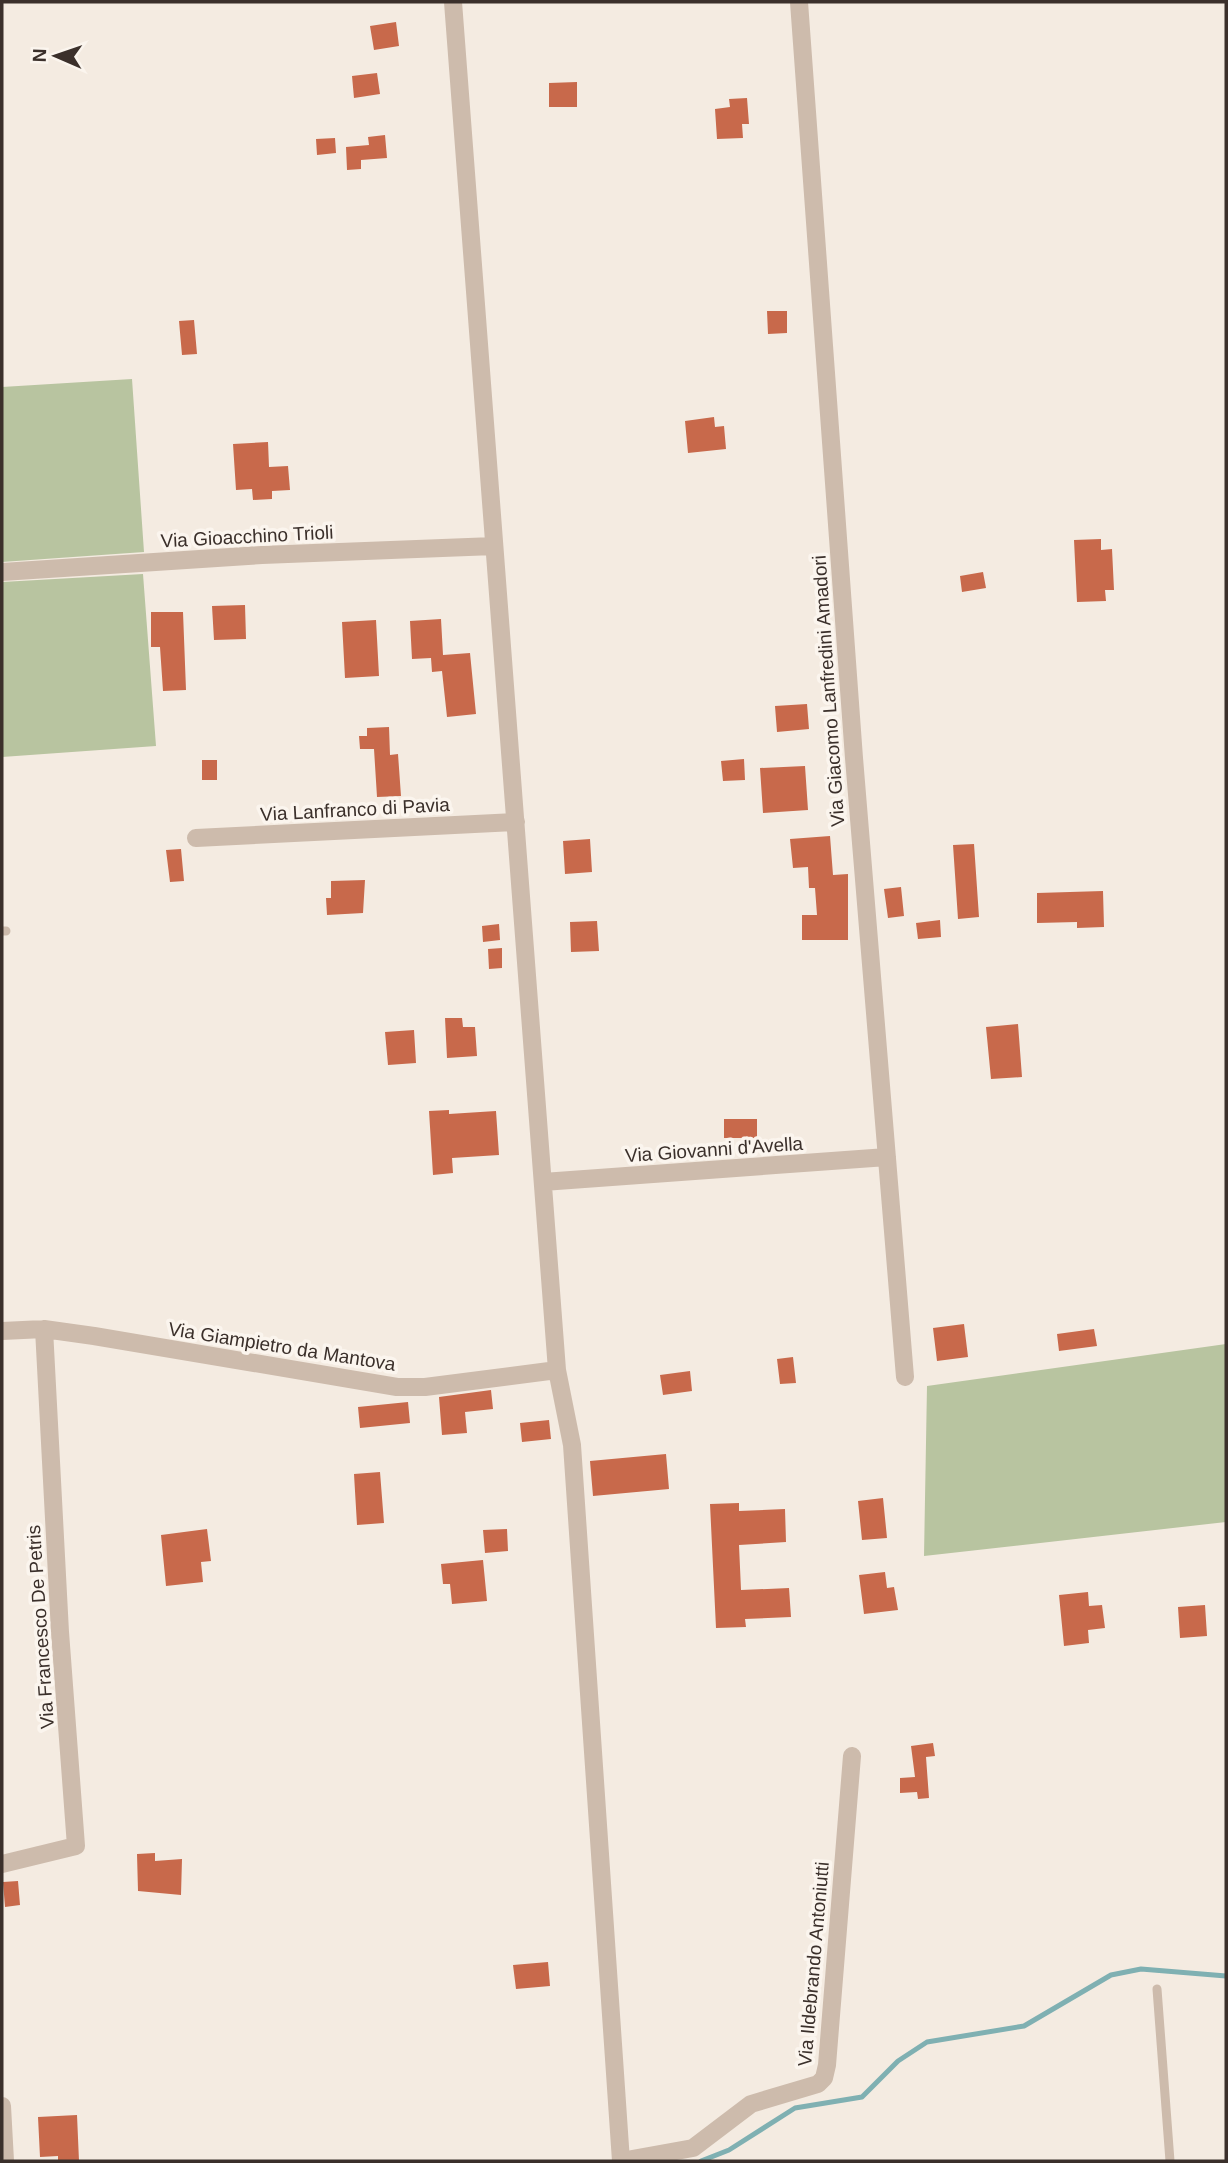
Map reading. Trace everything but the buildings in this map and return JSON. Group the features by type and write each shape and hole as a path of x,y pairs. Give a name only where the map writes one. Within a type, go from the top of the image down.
{"street":[{"path":"453,2 557,1370 572,1445 621,2161"},
{"name":"Via Giacomo Lanfredini Amadori","path":"799,2 831,463 905,1377"},
{"name":"Via Gioacchino Trioli","path":"2,572 262,555 494,546"},
{"name":"Via Lanfranco di Pavia","path":"196,838 516,822"},
{"name":"Via Giovanni d'Avella","path":"543,1182 887,1157"},
{"name":"Via Giampietro da Mantova","path":"2,1331 44,1329 397,1387 425,1387 557,1370"},
{"name":"Via Francesco De Petris","path":"2,1864 76,1846 60,1632 44,1329"},
{"name":"Via Ildebrando Antoniutti","path":"621,2161 689,2150 751,2104 812,2087 822,2080 827,2069 852,1756"},
{"path":"2,2106 5,2161"}],"lane":[{"path":"1157,1989 1170,2161"}],"green space":[{"path":"132,379 144,552 2,562 2,387"},
{"path":"143,574 156,746 2,757 2,582"},
{"path":"1226,1344 1226,1522 924,1556 927,1386"}],"waterway":[{"path":"701,2161 729,2150 795,2108 862,2097 898,2061 927,2042 1024,2026 1111,1975 1141,1969 1226,1976"}]}
